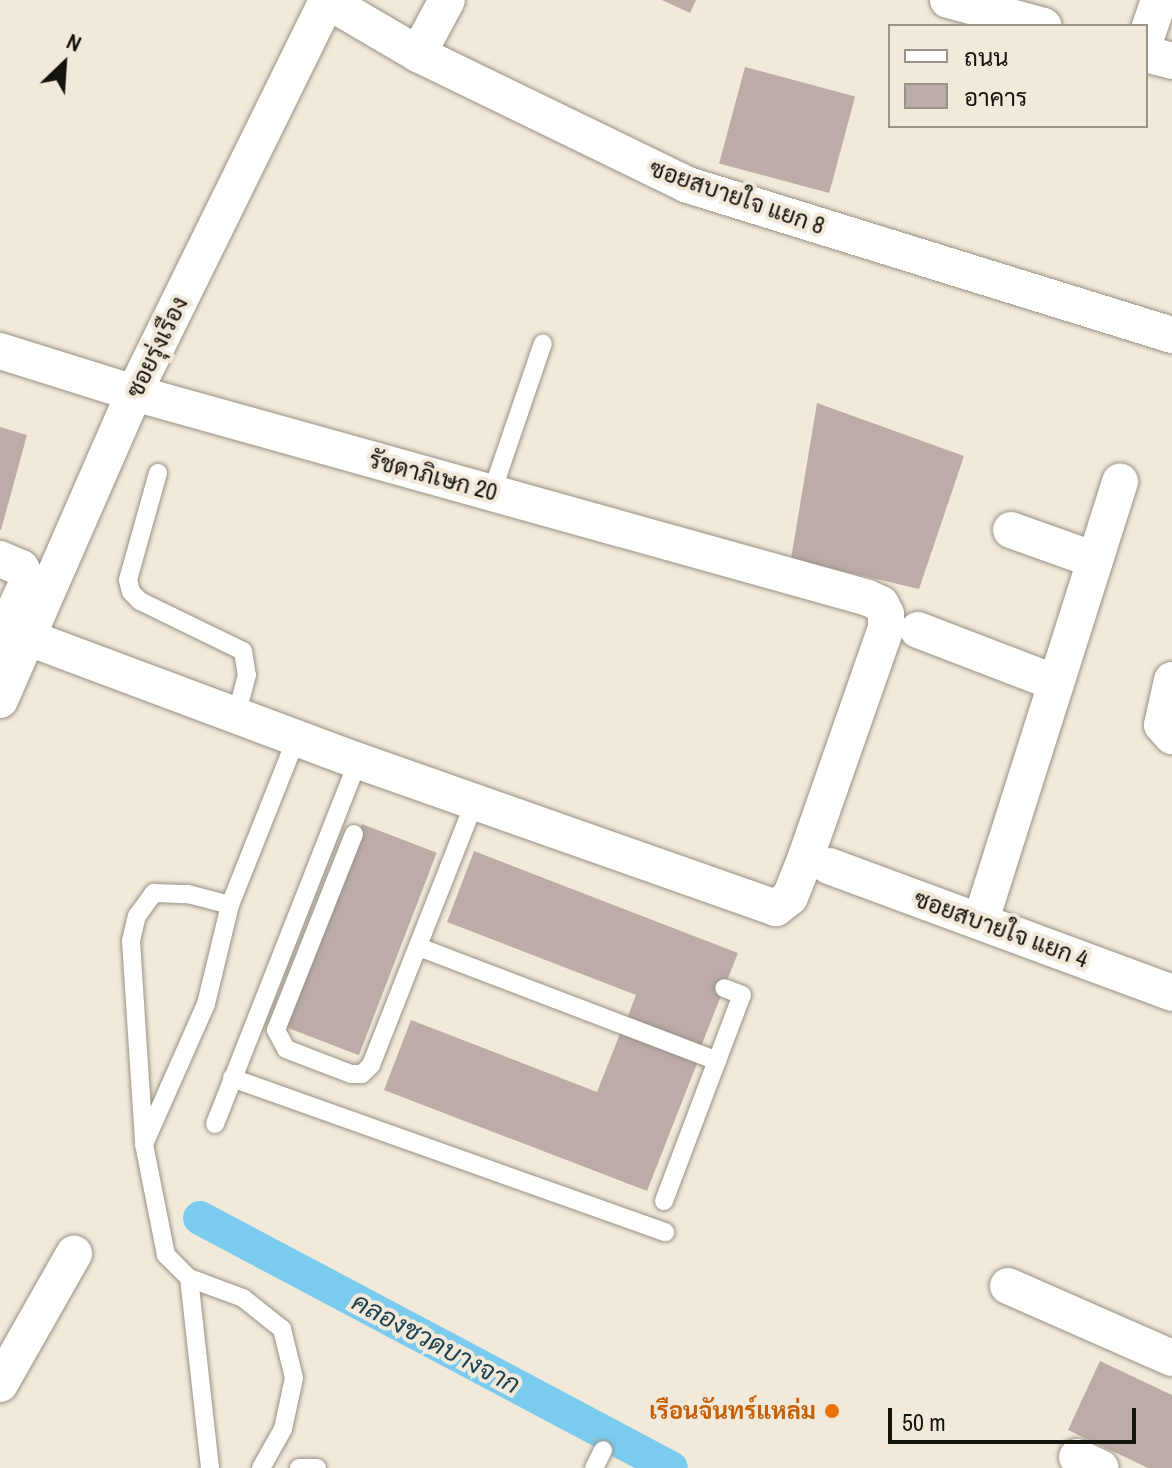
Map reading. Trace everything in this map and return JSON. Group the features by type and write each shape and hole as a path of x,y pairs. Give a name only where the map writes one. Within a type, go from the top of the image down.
{"street":[{"name":"ซอยสบายใจ แยก 8","path":"326,0 418,54 688,185 1172,335"},
{"name":"ซอยรุ่งเรือง","path":"0,700 15,639 326,0"},
{"path":"418,54 447,0"},
{"path":"948,0 1037,24"},
{"path":"1148,32 1159,0"},
{"path":"1148,55 1172,61"},
{"name":"รัชดาภิเษก 20","path":"0,351 134,393 881,604 886,628 806,857 783,905 767,907 474,803"},
{"path":"981,920 1120,482"},
{"path":"1011,530 1095,560"},
{"path":"0,559 21,568 28,581 15,639 474,803"},
{"path":"918,630 1056,683"},
{"path":"1172,680 1162,725 1172,736"},
{"name":"ซอยสบายใจ แยก 4","path":"829,866 1172,993"},
{"path":"0,1384 74,1254"},
{"path":"1008,1286 1172,1358"}],"lane":[{"path":"492,492 543,343"},
{"path":"158,473 128,580 131,592 140,601 243,651 247,675 236,716"},
{"path":"144,1144 206,1004 230,905 296,739"},
{"path":"215,1124 358,761"},
{"path":"354,834 276,1030 277,1040 286,1049 362,1074 371,1065 419,947 452,884 474,803"},
{"path":"230,905 188,894 154,893 137,916 131,941 144,1144 166,1255 189,1278 243,1298 282,1329 294,1378 283,1429 261,1468"},
{"path":"419,947 717,1061"},
{"path":"664,1201 742,995 724,988"},
{"path":"232,1078 665,1232"},
{"path":"189,1278 210,1468"},
{"path":"594,1468 603,1450"},
{"path":"299,1468 317,1468"}],"building":[{"path":"662,0 696,0 690,13"},
{"path":"745,67 855,97 829,193 719,164"},
{"path":"817,403 964,456 919,589 791,559"},
{"path":"0,427 27,435 1,530 0,530"},
{"path":"362,824 437,853 359,1055 284,1027"},
{"path":"474,851 738,953 700,1049 626,1021 636,995 447,922"},
{"path":"411,1020 597,1092 621,1031 698,1061 647,1191 384,1090"},
{"path":"1100,1361 1172,1395 1172,1468 1148,1468 1068,1430"}],"waterway":[{"name":"คลองชวดบางจาก","path":"200,1218 671,1468"}],"place":[{"name":"เรือนจันทร์แหล่ม","path":"832,1411"}]}
